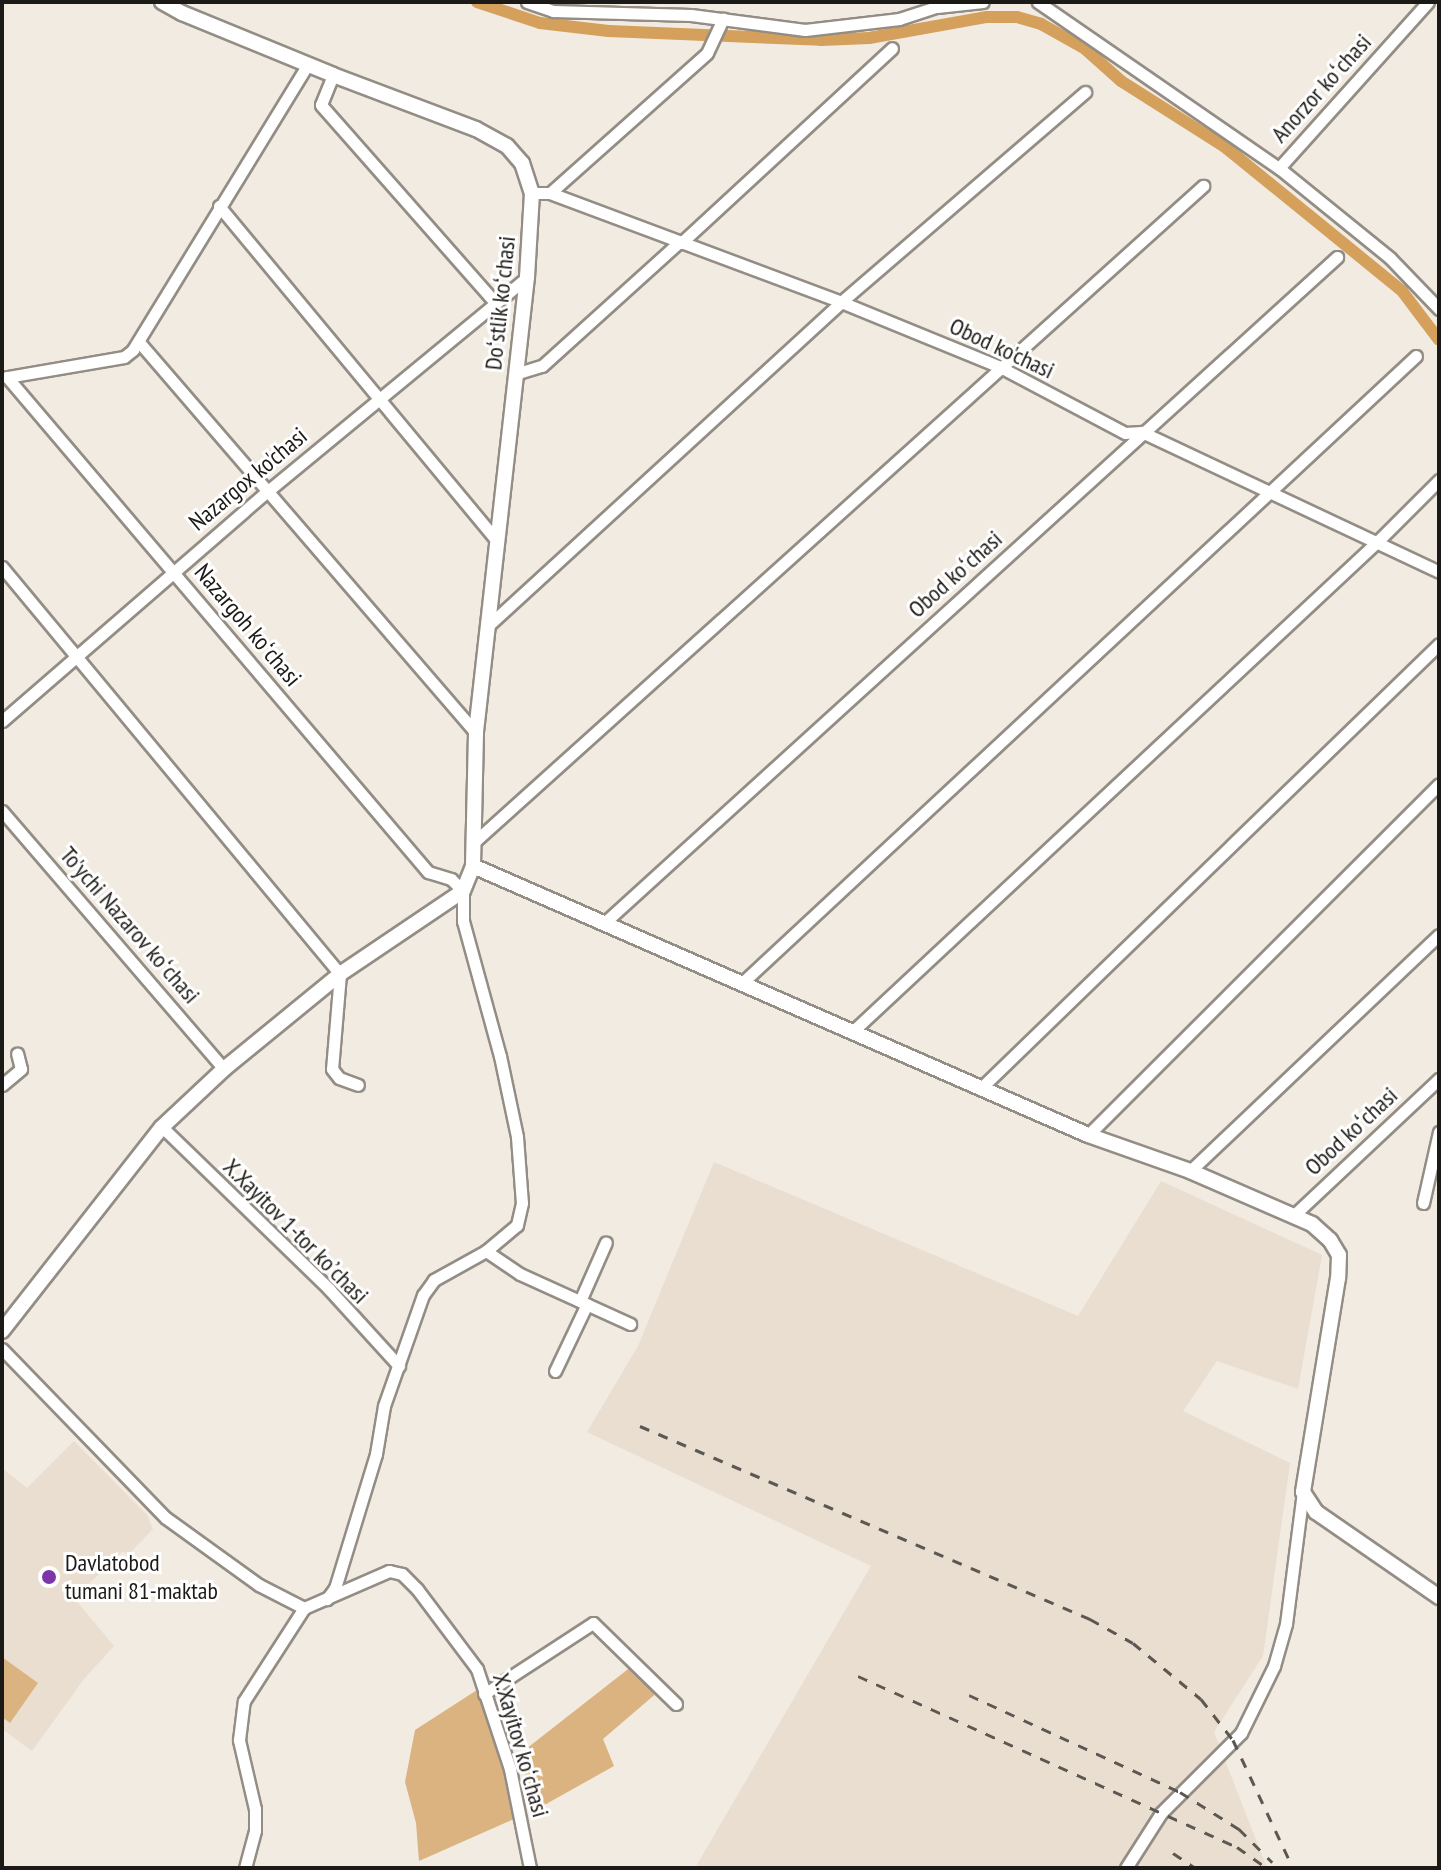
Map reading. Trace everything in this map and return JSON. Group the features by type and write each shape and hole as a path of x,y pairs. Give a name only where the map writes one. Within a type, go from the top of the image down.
{"street":[{"name":"Doʻstlik koʻchasi","path":"162,2 333,75 476,129 507,146 522,163 532,193 527,277 495,538 490,624 476,733 473,866"},
{"path":"527,2 553,11 596,6 805,30 899,19 932,4 983,2"},
{"path":"691,15 699,2"},
{"path":"1038,2 1279,168 1390,258 1439,309"},
{"name":"Anorzor koʻchasi","path":"1279,168 1428,2"},
{"path":"550,193 713,46 723,19"},
{"path":"515,374 542,366 892,48"},
{"path":"308,64 139,342 476,733"},
{"path":"333,75 321,105 494,301"},
{"path":"490,624 841,302 1085,92"},
{"path":"472,844 1203,186"},
{"name":"Obod ko'chasi","path":"532,193 550,193 841,302 1000,367 1125,433 1142,432 1439,572"},
{"path":"219,206 495,538"},
{"name":"Obod koʻchasi","path":"603,924 1337,257"},
{"name":"Nazargox ko'chasi","path":"2,721 269,490 494,301 527,277"},
{"name":"Nazargoh koʻchasi","path":"139,342 124,357 7,377 428,872 451,879 463,891"},
{"path":"743,982 1416,356"},
{"path":"852,1032 1377,542 1439,480"},
{"path":"2,567 340,974 332,1069 339,1078 358,1085"},
{"path":"981,1088 1439,644"},
{"path":"1088,1135 1439,784"},
{"name":"To'ychi Nazarov koʻchasi","path":"2,811 224,1069"},
{"path":"327,1599 343,1563 376,1454 384,1406 423,1295 434,1280 486,1251 517,1225 521,1179 500,1056 463,921 463,891 473,866 1088,1135 1190,1171 1294,1215 1312,1224 1330,1240 1339,1255 1338,1278 1303,1492 1286,1624 1274,1666 1257,1693 1241,1733 1161,1813 1126,1868"},
{"path":"2,1331 162,1127 224,1069 340,974 463,891"},
{"path":"1190,1171 1439,935"},
{"path":"2,1085 21,1069 17,1053"},
{"name":"Obod koʻchasi","path":"1294,1215 1439,1079"},
{"name":"X.Xayitov 1-tor koʼchasi","path":"162,1127 329,1289 399,1366"},
{"path":"1423,1203 1439,1132"},
{"path":"555,1371 606,1242"},
{"path":"486,1251 520,1274 630,1324"},
{"path":"2,1349 166,1518 259,1585 304,1608 253,1683 241,1712 239,1740 255,1819 245,1868"},
{"path":"1303,1492 1316,1512 1439,1597"},
{"name":"X.Xayitov koʻchasi","path":"304,1608 389,1571 402,1574 477,1669 510,1769 530,1868"},
{"path":"484,1694 593,1623 676,1704"}],"shaded area":[{"path":"714,1162 1078,1316 1161,1181 1322,1255 1298,1389 1217,1361 1183,1411 1290,1463 1263,1656 1214,1732 1267,1868 695,1868 871,1566 587,1432 638,1346"},
{"name":"Davlatobod tumani 81-maktab","path":"74,1441 147,1515 153,1529 128,1555 123,1551 74,1598 114,1646 84,1679 32,1751 2,1729 2,1468 27,1488"},
{"path":"2,1657 38,1683 10,1723 2,1717"},
{"path":"632,1666 659,1691 603,1739 614,1766 539,1808 517,1756"},
{"path":"477,1690 508,1776 514,1819 419,1861 416,1823 405,1782 415,1730"}],"waterway":[{"path":"477,2 540,23 609,31 821,40 869,38 987,17 1017,17 1041,24 1084,48 1121,81 1225,147 1402,291 1439,340"}],"railway":[{"path":"640,1426 1090,1619 1133,1643 1201,1699 1233,1740 1293,1868"},
{"path":"858,1676 1237,1847 1267,1868"},
{"path":"969,1695 1180,1792 1239,1829 1272,1862"},
{"path":"1173,1853 1195,1868"}],"place":[{"name":"Davlatobod tumani 81-maktab","path":"49,1577"}]}
